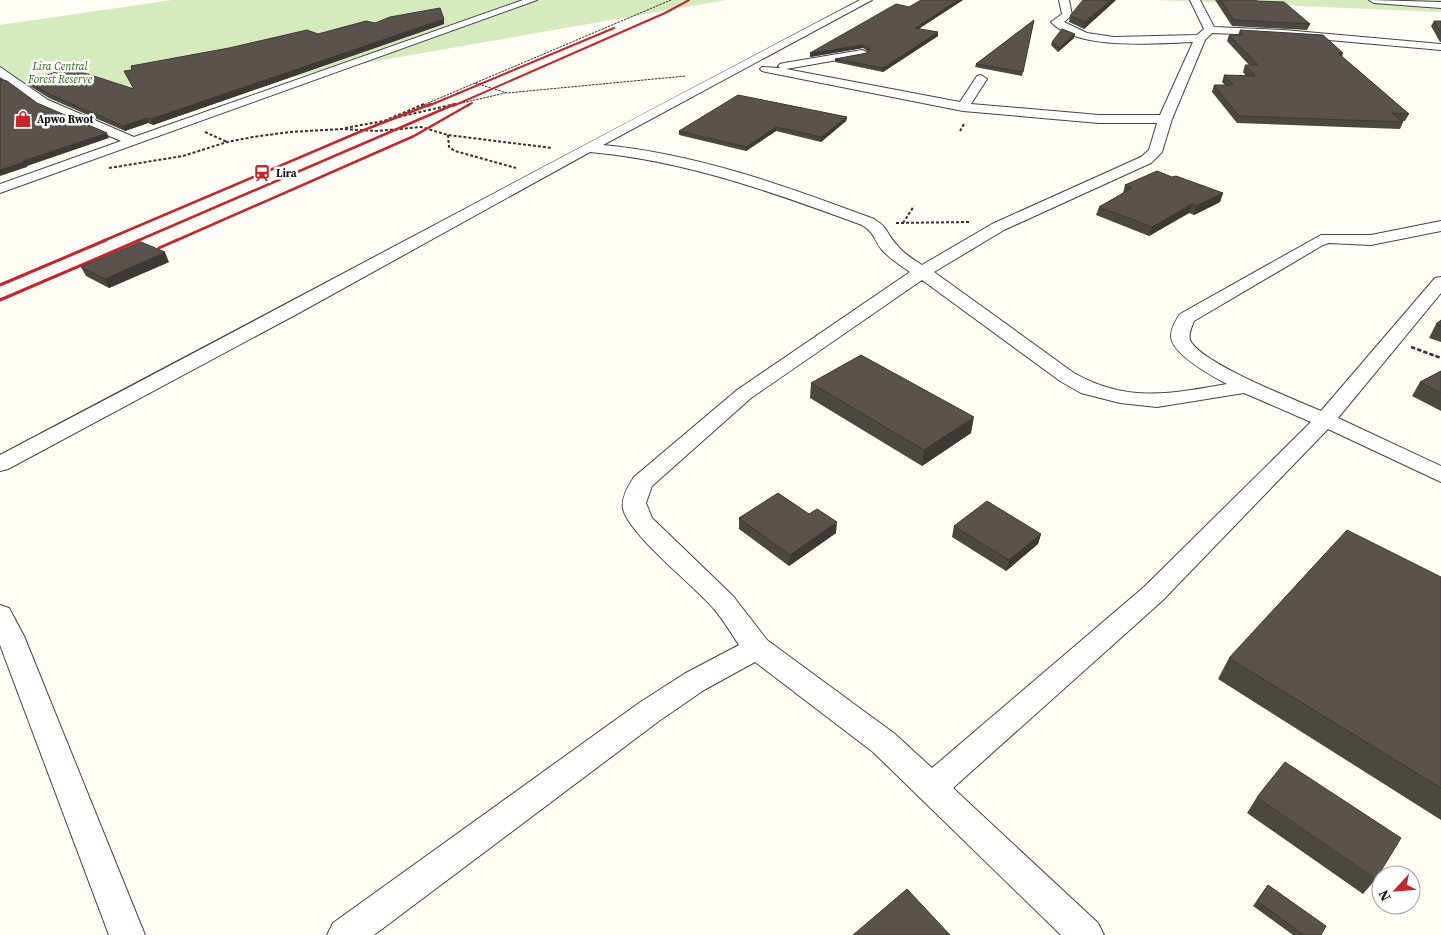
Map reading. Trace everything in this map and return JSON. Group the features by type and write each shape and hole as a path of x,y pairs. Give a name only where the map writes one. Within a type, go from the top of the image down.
{"street":[{"path":"0,188 532,0"},
{"path":"0,464 867,0"},
{"path":"1064,0 1067,15 1056,22 1084,36 1124,41 1200,38"},
{"path":"1196,0 1210,30"},
{"path":"1374,0 1441,5"},
{"path":"1086,935 884,743 757,648 724,603 644,524 635,512 633,501 642,482 744,394 922,272 998,226 1146,160 1155,152 1165,118 1200,38 1210,30 1284,33 1441,47"},
{"path":"766,69 862,53"},
{"path":"737,68 766,69 963,107 1098,119 1165,118"},
{"path":"0,71 44,103 132,140"},
{"path":"963,107 981,78"},
{"path":"586,149 642,152 774,187 868,222 879,229 888,246 900,258 1067,377 1088,389 1120,398 1157,401 1246,387"},
{"path":"1441,226 1371,240 1327,238 1317,242 1187,318 1181,331 1181,340 1190,351 1246,387 1325,420 1441,475"},
{"path":"931,788 1153,594 1325,420 1441,282"},
{"path":"0,615 10,636 127,935"},
{"path":"345,935 649,712 694,682 757,648"}],"path":[{"path":"384,121 670,0"},
{"path":"342,129 507,93 691,76"},
{"path":"474,83 507,93"},
{"path":"199,152 227,142 290,132 342,129 378,131 421,127 448,134 586,149"},
{"path":"448,134 449,147 456,151 541,174"},
{"path":"902,224 914,206"},
{"path":"868,222 902,224 962,221 998,226"},
{"path":"1392,340 1441,358"}],"green space":[{"name":"Lira Central Forest Reserve","path":"172,0 726,0 320,71 0,143 0,25"},
{"path":"1156,0 1441,0 1441,12"}],"building":[{"path":"921,0 958,0 915,28 938,32 883,68 835,59 867,53 870,49 863,45 810,53 896,4 909,7"},
{"path":"1083,0 1111,0 1085,22 1070,16"},
{"path":"1221,0 1284,2 1310,24 1234,20"},
{"path":"440,8 444,19 151,119 147,118 123,126 47,93 28,81 69,68 134,89 124,71 132,70 131,66 229,48 307,30 318,34 366,21 375,23 390,17"},
{"path":"1034,20 1023,72 976,64"},
{"path":"1434,21 1441,21 1441,33"},
{"path":"1062,29 1075,34 1059,48 1052,42"},
{"path":"1240,30 1323,35 1343,53 1338,53 1409,114 1392,113 1403,122 1239,116 1214,85 1233,85 1224,75 1255,76 1245,65 1258,65 1229,35 1243,35"},
{"path":"0,79 7,81 37,103 107,133 0,170"},
{"path":"738,95 847,117 821,137 776,127 746,147 679,131"},
{"path":"1157,171 1223,193 1196,206 1192,204 1152,227 1099,207 1132,188 1125,185"},
{"path":"141,242 165,252 105,279 81,267"},
{"path":"861,355 974,417 924,450 811,383"},
{"path":"1441,371 1441,393 1420,382"},
{"path":"778,493 809,514 817,509 837,522 790,555 739,518"},
{"path":"987,501 1041,534 1009,560 954,526"},
{"path":"1347,530 1441,577 1441,788 1229,658"},
{"path":"1285,762 1401,838 1385,865 1371,865 1371,876 1257,797"},
{"path":"1268,885 1326,926 1321,935 1304,935 1257,901"},
{"path":"907,889 950,935 853,935"}],"railway":[{"path":"453,106 665,13 689,0"},
{"path":"428,106 614,28"},
{"path":"467,106 472,103"},
{"path":"103,241 364,130 431,104"},
{"path":"137,241 455,104"},
{"path":"175,241 414,136 470,104"},
{"path":"0,285 106,240"},
{"path":"0,300 140,240"},
{"path":"159,248 177,240"}],"place":[{"name":"Apwo Rwot","path":"23,119"},
{"name":"Lira","path":"262,173"}]}
